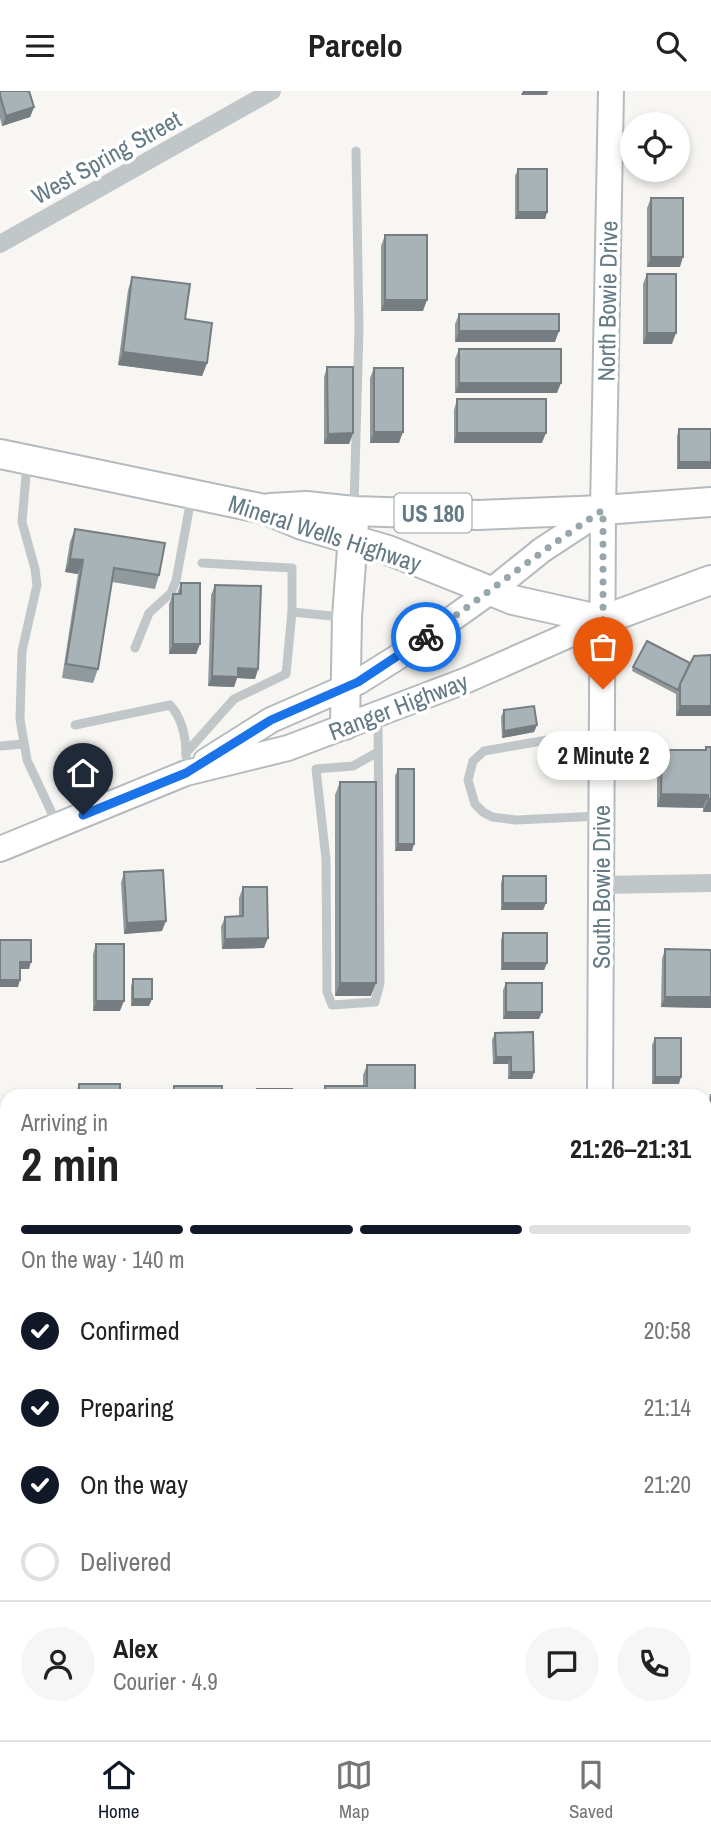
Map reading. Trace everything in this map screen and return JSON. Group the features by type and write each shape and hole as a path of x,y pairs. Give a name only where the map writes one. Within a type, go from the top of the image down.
{"main road":[{"name":"North Bowie Drive","path":"603,510 611,91"},
{"name":"Mineral Wells Highway","path":"0,454 264,509 302,525 353,525 387,550 513,600 603,620"},
{"name":"US 180","path":"353,525 426,529 477,515 711,502"},
{"name":"Ranger Highway","path":"0,849 58,825 271,720 345,688 401,655 491,591 542,550 603,510"},
{"name":"South Bowie Drive","path":"600,1089 603,510"},
{"path":"345,725 347,617 353,525"},
{"path":"603,620 711,580"},
{"name":"Ranger Highway","path":"186,763 288,748 467,680 603,620"}],"street":[{"name":"West Spring Street","path":"0,244 272,91"},
{"path":"601,885 711,883"}],"lane":[{"path":"353,525 359,329 356,151"},
{"path":"27,459 22,522 37,585 22,651 20,719 27,760 58,825"},
{"path":"135,648 149,613 171,593 176,581 192,494"},
{"path":"186,763 234,699 286,674 292,612 292,568 202,563"},
{"path":"292,612 347,617"},
{"path":"75,725 170,705 176,712 186,736 186,763"},
{"path":"378,713 380,983 375,1002 332,1005 327,992 326,859 316,769 352,767 378,752"},
{"path":"601,816 516,820 492,817 475,804 468,779 473,761 484,751 602,735"},
{"path":"0,746 24,744"}],"building":[{"path":"0,91 29,91 34,107 6,116"},
{"path":"518,169 547,169 547,212 518,212"},
{"path":"651,198 683,198 683,257 651,257"},
{"path":"385,235 427,235 427,300 385,300"},
{"path":"647,274 676,274 676,333 647,333"},
{"path":"132,277 190,284 185,319 212,323 207,363 123,352"},
{"path":"459,314 559,314 559,331 459,331"},
{"path":"459,349 561,349 561,383 459,383"},
{"path":"327,367 353,367 353,433 328,434"},
{"path":"374,368 403,368 403,432 374,432"},
{"path":"457,399 546,399 546,433 457,433"},
{"path":"679,429 711,429 711,462 679,462"},
{"path":"75,529 165,543 159,575 114,568 98,669 66,664 83,560 70,559"},
{"path":"181,583 200,583 200,644 173,644 173,594 181,594"},
{"path":"215,585 261,586 258,669 238,668 238,677 212,676"},
{"path":"647,641 690,663 678,690 633,667"},
{"path":"711,655 711,706 680,706 680,684 694,656"},
{"path":"534,706 537,725 504,731 504,710"},
{"path":"706,747 711,747 711,799 708,799 708,795 661,794 662,750 706,750"},
{"path":"398,769 414,769 414,844 398,844"},
{"path":"340,782 376,782 376,983 340,983"},
{"path":"163,870 166,921 127,923 124,872"},
{"path":"503,876 546,876 546,903 503,903"},
{"path":"243,887 267,887 268,938 225,939 225,917 243,916"},
{"path":"503,933 547,933 547,963 503,963"},
{"path":"0,940 31,940 31,962 20,962 20,980 0,980"},
{"path":"96,944 124,944 124,1001 96,1001"},
{"path":"665,949 711,950 711,997 665,997"},
{"path":"133,979 152,979 152,999 133,999"},
{"path":"506,983 542,983 542,1012 506,1012"},
{"path":"533,1032 534,1072 511,1072 511,1057 496,1057 495,1033"},
{"path":"655,1038 681,1038 681,1077 655,1077"},
{"path":"367,1065 415,1065 415,1089 325,1089 325,1086 367,1086"},
{"path":"79,1084 120,1084 120,1089 79,1089"},
{"path":"174,1086 222,1086 222,1089 174,1089"}],"way so far":[{"path":"426,637 491,591 542,550 603,510 603,689"}],"place":[{"name":"2 Minute 2","path":"603,689"}],"route":[{"path":"83,815 186,773 271,720 358,682 426,637"}]}
